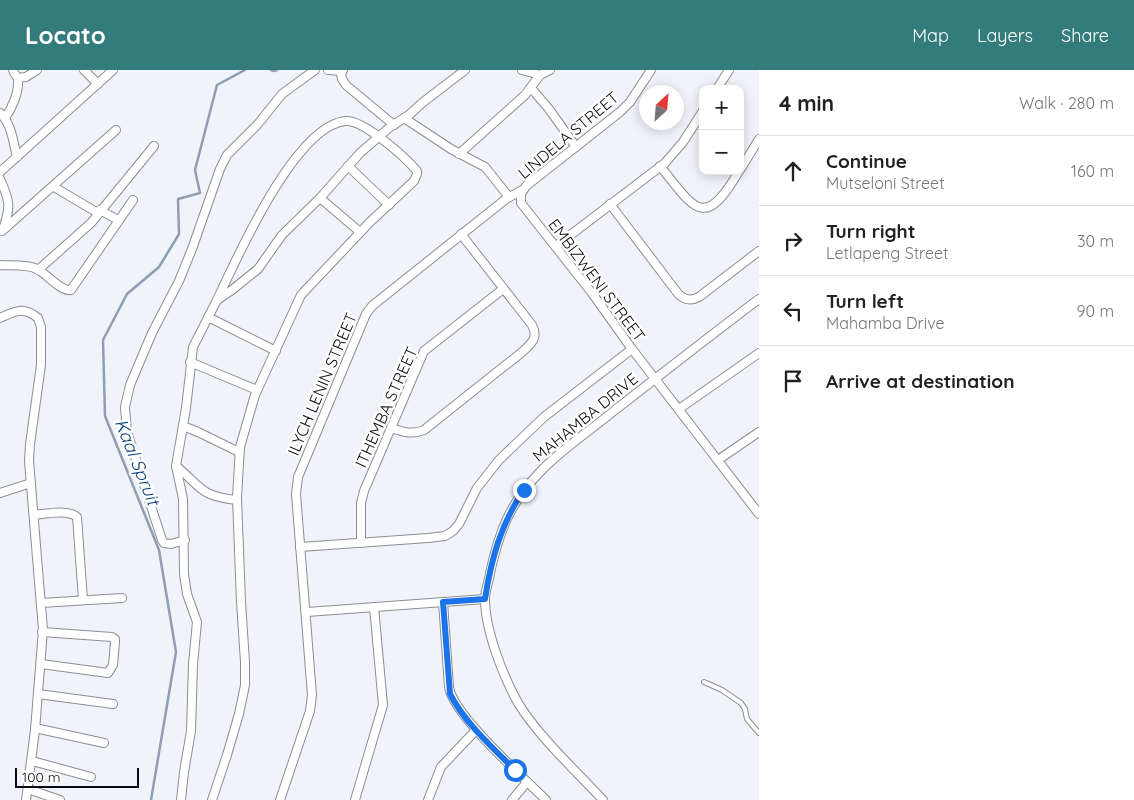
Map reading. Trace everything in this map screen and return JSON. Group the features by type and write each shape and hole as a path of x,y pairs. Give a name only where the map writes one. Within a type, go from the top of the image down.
{"street":[{"path":"13,70 18,78 14,100 3,116 9,126 17,157"},
{"path":"18,78 26,77 37,70"},
{"path":"84,70 98,84"},
{"path":"0,172 113,70"},
{"path":"185,540 168,545 162,540 127,432 125,413 128,393 152,333 178,282 192,249 220,169 227,155 258,124 282,94 315,70"},
{"path":"328,70 342,70 342,79 348,86 394,125"},
{"path":"217,300 237,287 258,269 282,235 320,198 364,148 465,70"},
{"path":"522,70 540,75"},
{"path":"459,154 531,88 540,75 550,70"},
{"name":"LINDELA STREET","path":"509,197 521,194 531,182 613,118 630,102 651,70"},
{"path":"720,85 729,70"},
{"path":"531,88 576,147"},
{"path":"556,246 660,166 677,149 699,116"},
{"path":"404,118 459,154 485,167 509,197"},
{"path":"181,800 191,731 193,660 197,628 185,584 184,499 176,466 192,349 260,213 288,168 308,143 318,134 345,122 355,123 379,136 417,172 414,181 360,232 301,295 257,390 239,452 237,500 245,685 227,755 212,800"},
{"path":"1,233 116,130"},
{"path":"744,163 759,139"},
{"path":"38,270 86,227 154,146"},
{"path":"348,166 389,205"},
{"path":"660,166 688,201 702,209 710,208 716,203 737,175"},
{"path":"0,179 9,205 9,213 1,233"},
{"path":"54,187 118,220"},
{"name":"EMBIZWENI STREET","path":"521,194 522,205 556,246 758,511"},
{"name":"ILYCH LENIN STREET","path":"280,800 310,712 312,699 307,612 296,494 297,482 366,314 376,302 509,197"},
{"path":"320,198 360,232"},
{"path":"0,265 29,267 38,270 62,289 71,290 133,200"},
{"path":"610,204 676,291 687,299 692,300 699,297 759,251"},
{"path":"391,428 410,433 424,430 532,342 535,334 533,327 461,234"},
{"name":"ITHEMBA STREET","path":"362,543 362,500 425,348 503,289"},
{"name":"MAHAMBA DRIVE","path":"603,800 542,733 520,704 510,688 496,652 485,599 493,558 501,532 509,514 524,490 548,464 759,299"},
{"path":"0,318 19,310 24,310 40,321 41,365 29,451 42,632 32,761 26,800"},
{"path":"208,317 276,351"},
{"path":"300,547 440,537 453,531 459,524 478,488 499,460 544,417 632,348"},
{"path":"679,409 759,353"},
{"path":"190,362 257,390"},
{"path":"182,426 239,452"},
{"path":"718,460 759,432"},
{"path":"176,466 205,492 216,497 237,500"},
{"path":"0,493 31,483"},
{"path":"34,515 67,513 77,516 83,600"},
{"path":"41,603 122,598"},
{"path":"307,612 485,599"},
{"path":"443,602 450,694 476,730 546,800"},
{"path":"355,800 383,706 374,608"},
{"path":"41,664 108,672 113,665 115,642 115,639 112,637 42,632"},
{"path":"38,694 113,704"},
{"path":"35,728 104,743"},
{"path":"428,800 441,767 476,730"},
{"path":"32,761 91,777"},
{"path":"512,800 527,782"},
{"path":"28,789 60,800"}],"lane":[{"path":"704,682 722,690 741,703 745,709 747,719 759,734"}],"waterway":[{"name":"Kaal Spruit","path":"151,800 176,652 159,550 105,416 103,340 127,294 159,267 179,234 178,199 200,193 195,170 217,85 245,70"},
{"name":"Kaal Spruit","path":"271,70 277,70"}],"route":[{"path":"515,770 476,730 450,694 443,602 485,599 495,549 501,532 509,514 524,490"}]}
